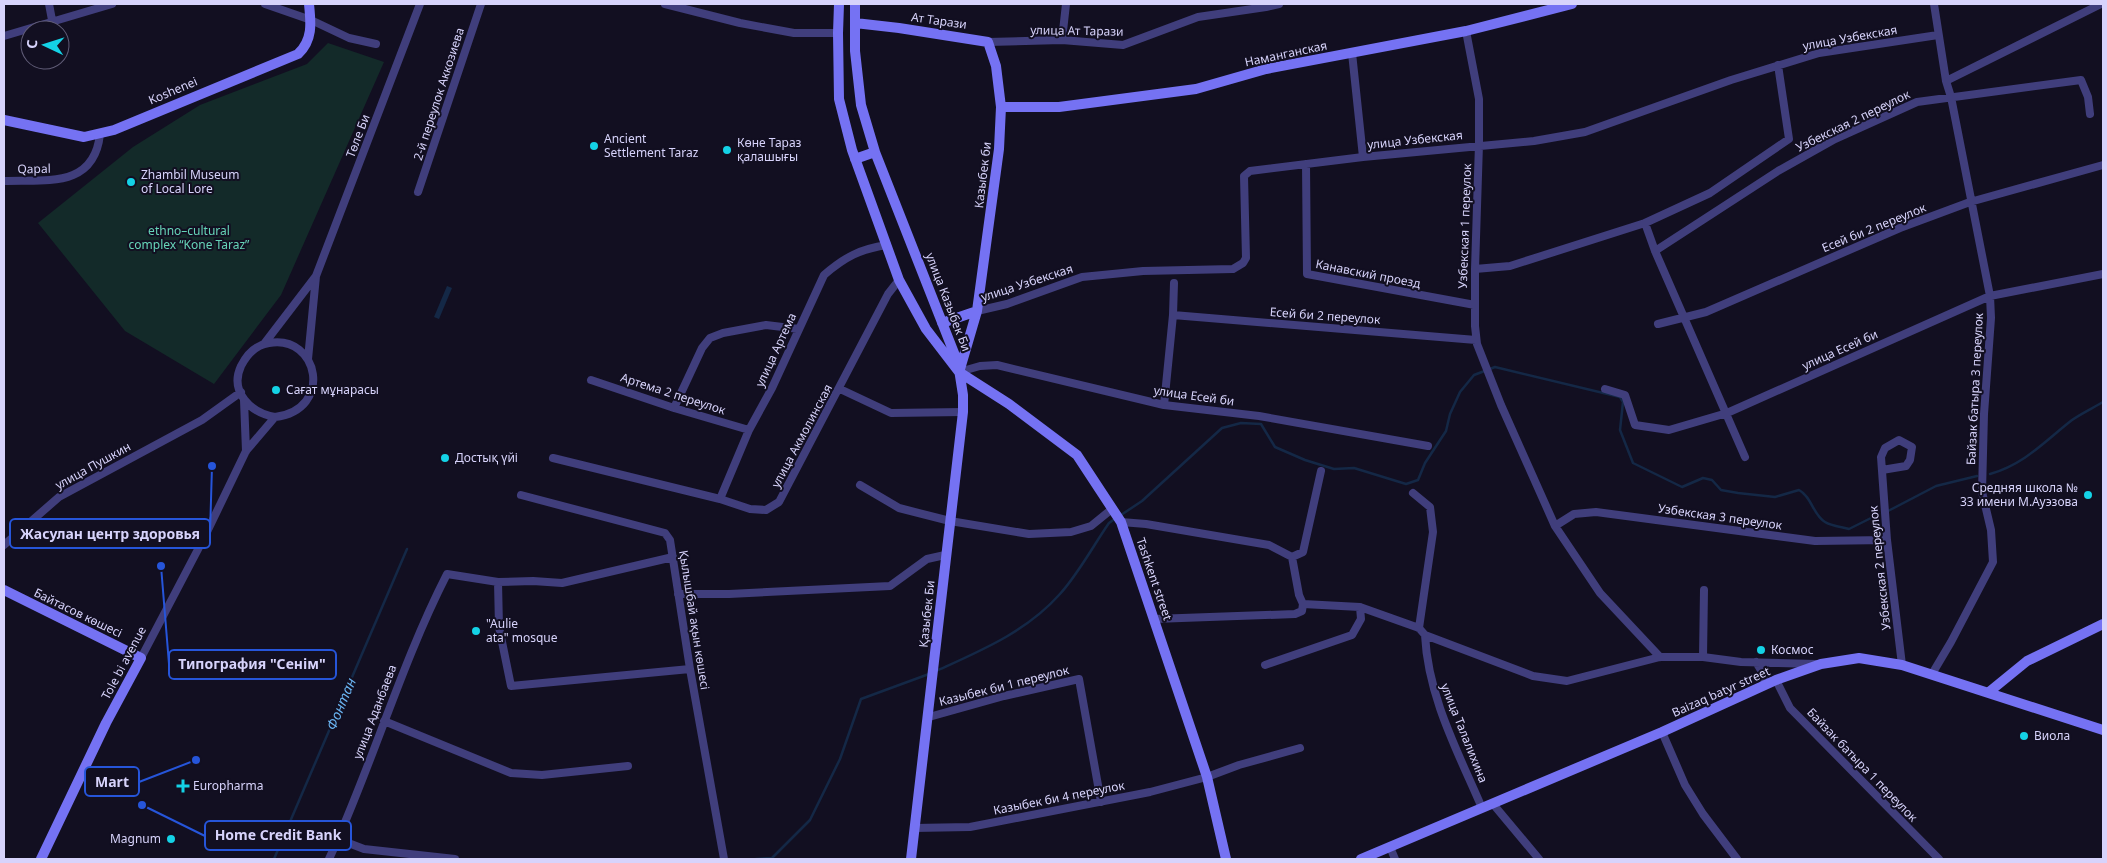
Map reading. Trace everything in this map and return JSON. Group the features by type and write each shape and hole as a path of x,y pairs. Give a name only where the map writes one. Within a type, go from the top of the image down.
{"main road":[{"name":"Koshenei","path":"4,120 68,135 84,137 100,134 298,54 307,43 310,32 309,4"},
{"name":"улица Казыбек Би","path":"839,4 839,100 855,159 899,280 926,329 959,372"},
{"name":"улица Казыбек Би","path":"855,4 855,51 861,105 875,152 958,363 959,372"},
{"name":"Наманганская","path":"1001,107 1059,107 1196,89 1266,69 1466,31 1572,4"},
{"name":"Ат Тарази","path":"855,23 988,42"},
{"name":"Казыбек би","path":"959,372 977,311 999,149 1001,107 996,66 988,42"},
{"path":"855,159 875,152"},
{"path":"942,323 977,311"},
{"name":"Қазыбек Би","path":"911,859 963,412 964,394 959,372"},
{"name":"Tashkent street","path":"959,372 1009,404 1077,456 1121,522 1207,777 1226,859"},
{"name":"Байтасов көшесі","path":"4,590 141,658"},
{"path":"1989,692 2027,661 2103,624"},
{"name":"Tole bi avenue","path":"40,859 79,777 141,658"},
{"name":"Baizaq batyr street","path":"1361,859 1662,732 1776,680 1821,664 1859,658 1902,664 2103,730"}],"street":[{"path":"49,4 52,20 112,4"},
{"path":"265,4 310,20 348,38 376,44"},
{"name":"Төле Би","path":"308,359 316,276 420,4"},
{"name":"2-й переулок Аккозиева","path":"418,192 481,4"},
{"path":"665,4 740,23 794,33 838,33"},
{"path":"1062,40 1066,4"},
{"name":"улица Ат Тарази","path":"988,42 1062,40 1123,45 1198,17 1238,8 1279,4"},
{"name":"Байзак батыра 3 переулок","path":"1932,674 1993,562 1990,530 1982,492 1984,414 1991,318 1990,296 1970,202 1951,97 1946,81 1934,4"},
{"path":"1946,81 2101,4"},
{"path":"4,36 20,31"},
{"name":"Узбекская 1 переулок","path":"1466,31 1479,98 1475,269 1476,340 1490,377 1555,526"},
{"name":"улица Узбекская","path":"977,311 1007,304 1082,276 1143,271 1233,268 1243,263 1246,258 1244,176 1250,171 1363,156 1479,144 1534,141 1585,132 1778,64 1820,52 1938,35"},
{"path":"1352,52 1363,156"},
{"name":"Узбекская 2 переулок","path":"1475,269 1510,266 1645,223 1710,193 1789,139 1778,64"},
{"name":"Узбекская 2 переулок","path":"1655,251 1778,171 1835,139 1917,102 2081,80 2088,98 2090,114"},
{"name":"Qapal","path":"4,182 26,180 48,182 71,177 86,165 94,155 99,146 100,134"},
{"name":"Канавский проезд","path":"1306,164 1307,274 1475,305"},
{"name":"Есей би 2 переулок","path":"1658,324 1706,312 1900,228 1970,202 2103,164"},
{"path":"1645,223 1655,251 1746,458"},
{"name":"улица Артема","path":"720,499 749,430 772,388 824,275 837,263 865,248 887,245"},
{"name":"улица Есей би","path":"1605,389 1625,395 1635,425 1669,430 1727,413 1990,296 2103,274"},
{"name":"Төле Би","path":"264,344 316,276"},
{"name":"улица Акмолинская","path":"553,458 720,499 750,509 766,510 779,502 840,389 888,294 899,280"},
{"path":"1164,405 1173,315 1174,283"},
{"name":"Есей би 2 переулок","path":"1173,315 1476,340"},
{"path":"674,408 702,348 710,338 723,333 766,325 799,329"},
{"path":"287,343 299,349 308,359 313,371 314,384 311,395 296,412 275,418 257,412 244,400 240,392 238,380 240,368 245,358 254,349 264,344 287,343"},
{"name":"улица Есей би","path":"959,372 980,366 997,365 1164,405 1259,416 1428,446"},
{"name":"Артема 2 переулок","path":"591,380 674,408 749,430"},
{"path":"840,389 891,413 963,412"},
{"name":"улица Пушкин","path":"4,545 59,497 202,420 240,392"},
{"path":"244,400 246,451"},
{"path":"246,451 275,418"},
{"name":"Узбекская 2 переулок","path":"1882,470 1906,466 1910,460 1912,447 1899,440 1885,448 1881,457 1887,540 1902,664"},
{"name":"Tole bi avenue","path":"141,658 246,451"},
{"path":"1292,558 1303,552 1321,471"},
{"path":"860,485 899,508 950,521 1029,534 1071,532 1091,526 1112,509"},
{"path":"1413,493 1430,507 1433,532 1419,628"},
{"name":"Қылышбай ақын көшесі","path":"521,495 666,533 670,540 690,669 724,859"},
{"name":"Узбекская 3 переулок","path":"1555,526 1574,514 1596,512 1815,541 1887,540"},
{"path":"1121,522 1146,524 1269,545 1292,558 1299,595 1303,604 1302,611 1295,614 1154,619"},
{"path":"1555,526 1600,593 1660,657"},
{"path":"678,594 729,594 890,586 927,559 945,555"},
{"path":"672,558 562,583 533,581 498,582 499,626 511,686 690,669"},
{"name":"улица Аданбаева","path":"329,859 430,608 447,574 498,582"},
{"path":"1703,657 1704,590"},
{"path":"1303,604 1360,607 1419,628 1425,635 1533,676 1567,681 1660,657 1703,657 1756,662 1821,664"},
{"path":"1265,665 1352,635 1361,618 1360,607"},
{"name":"улица Талалихина","path":"1425,635 1426,660 1431,682 1445,721 1482,808"},
{"path":"1756,662 1762,672 1765,685"},
{"name":"Казыбек би 1 переулок","path":"929,717 1004,696 1079,679 1101,802"},
{"name":"Байзак батыра 1 переулок","path":"1776,680 1790,708 1939,859"},
{"path":"384,721 511,773 542,775 628,766"},
{"path":"1662,732 1686,786 1737,859"},
{"path":"1207,777 1239,765 1300,748"},
{"name":"Казыбек би 4 переулок","path":"914,828 970,827 1150,792 1207,777"},
{"path":"1493,804 1539,859"},
{"path":"338,839 364,849 455,859"},
{"path":"1390,847 1395,859"}],"green space":[{"name":"ethno–cultural complex “Kone Taraz”","path":"328,43 384,62 281,295 214,384 125,331 38,223 133,147 200,105 307,64"}],"water":[{"path":"447,286 452,288 439,319 434,317"}],"waterway":[{"path":"1121,515 1142,501 1222,428 1241,423 1261,424 1275,447 1305,460 1334,469 1354,468 1406,484 1418,480 1425,463 1446,431 1450,414 1460,392 1474,375 1495,367 1620,397 1623,402 1620,430 1633,463 1682,487 1703,478 1712,480 1721,490 1738,493 1775,497 1799,490 1807,497 1821,519 1830,525 1849,529 1879,514"},
{"path":"1990,474 2024,458 2072,420 2103,402"},
{"path":"1888,511 1936,486 1977,476"},
{"path":"936,671 1002,639 1032,620 1066,587 1109,523 1116,518"},
{"name":"Фонтан","path":"274,859 407,549"},
{"path":"756,859 772,858 810,820 840,759 861,699 929,674"}],"place":[{"name":"Ancient Settlement Taraz","path":"594,146"},
{"name":"Көне Тараз қалашығы","path":"727,150"},
{"name":"Zhambil Museum of Local Lore","path":"131,182"},
{"name":"Сағат мұнарасы","path":"276,390"},
{"name":"Достық үйі","path":"445,458"},
{"name":"Жасулан центр здоровья","path":"212,466"},
{"name":"Средняя школа № 33 имени М.Ауэзова","path":"2088,495"},
{"name":"Типография \"Сенім\"","path":"161,566"},
{"name":"\"Aulie ata\" mosque","path":"476,631"},
{"name":"Космос","path":"1761,650"},
{"name":"Виола","path":"2024,736"},
{"name":"Mart","path":"196,760"},
{"name":"Europharma","path":"183,786"},
{"name":"Home Credit Bank","path":"142,805"},
{"name":"Magnum","path":"171,839"}]}
